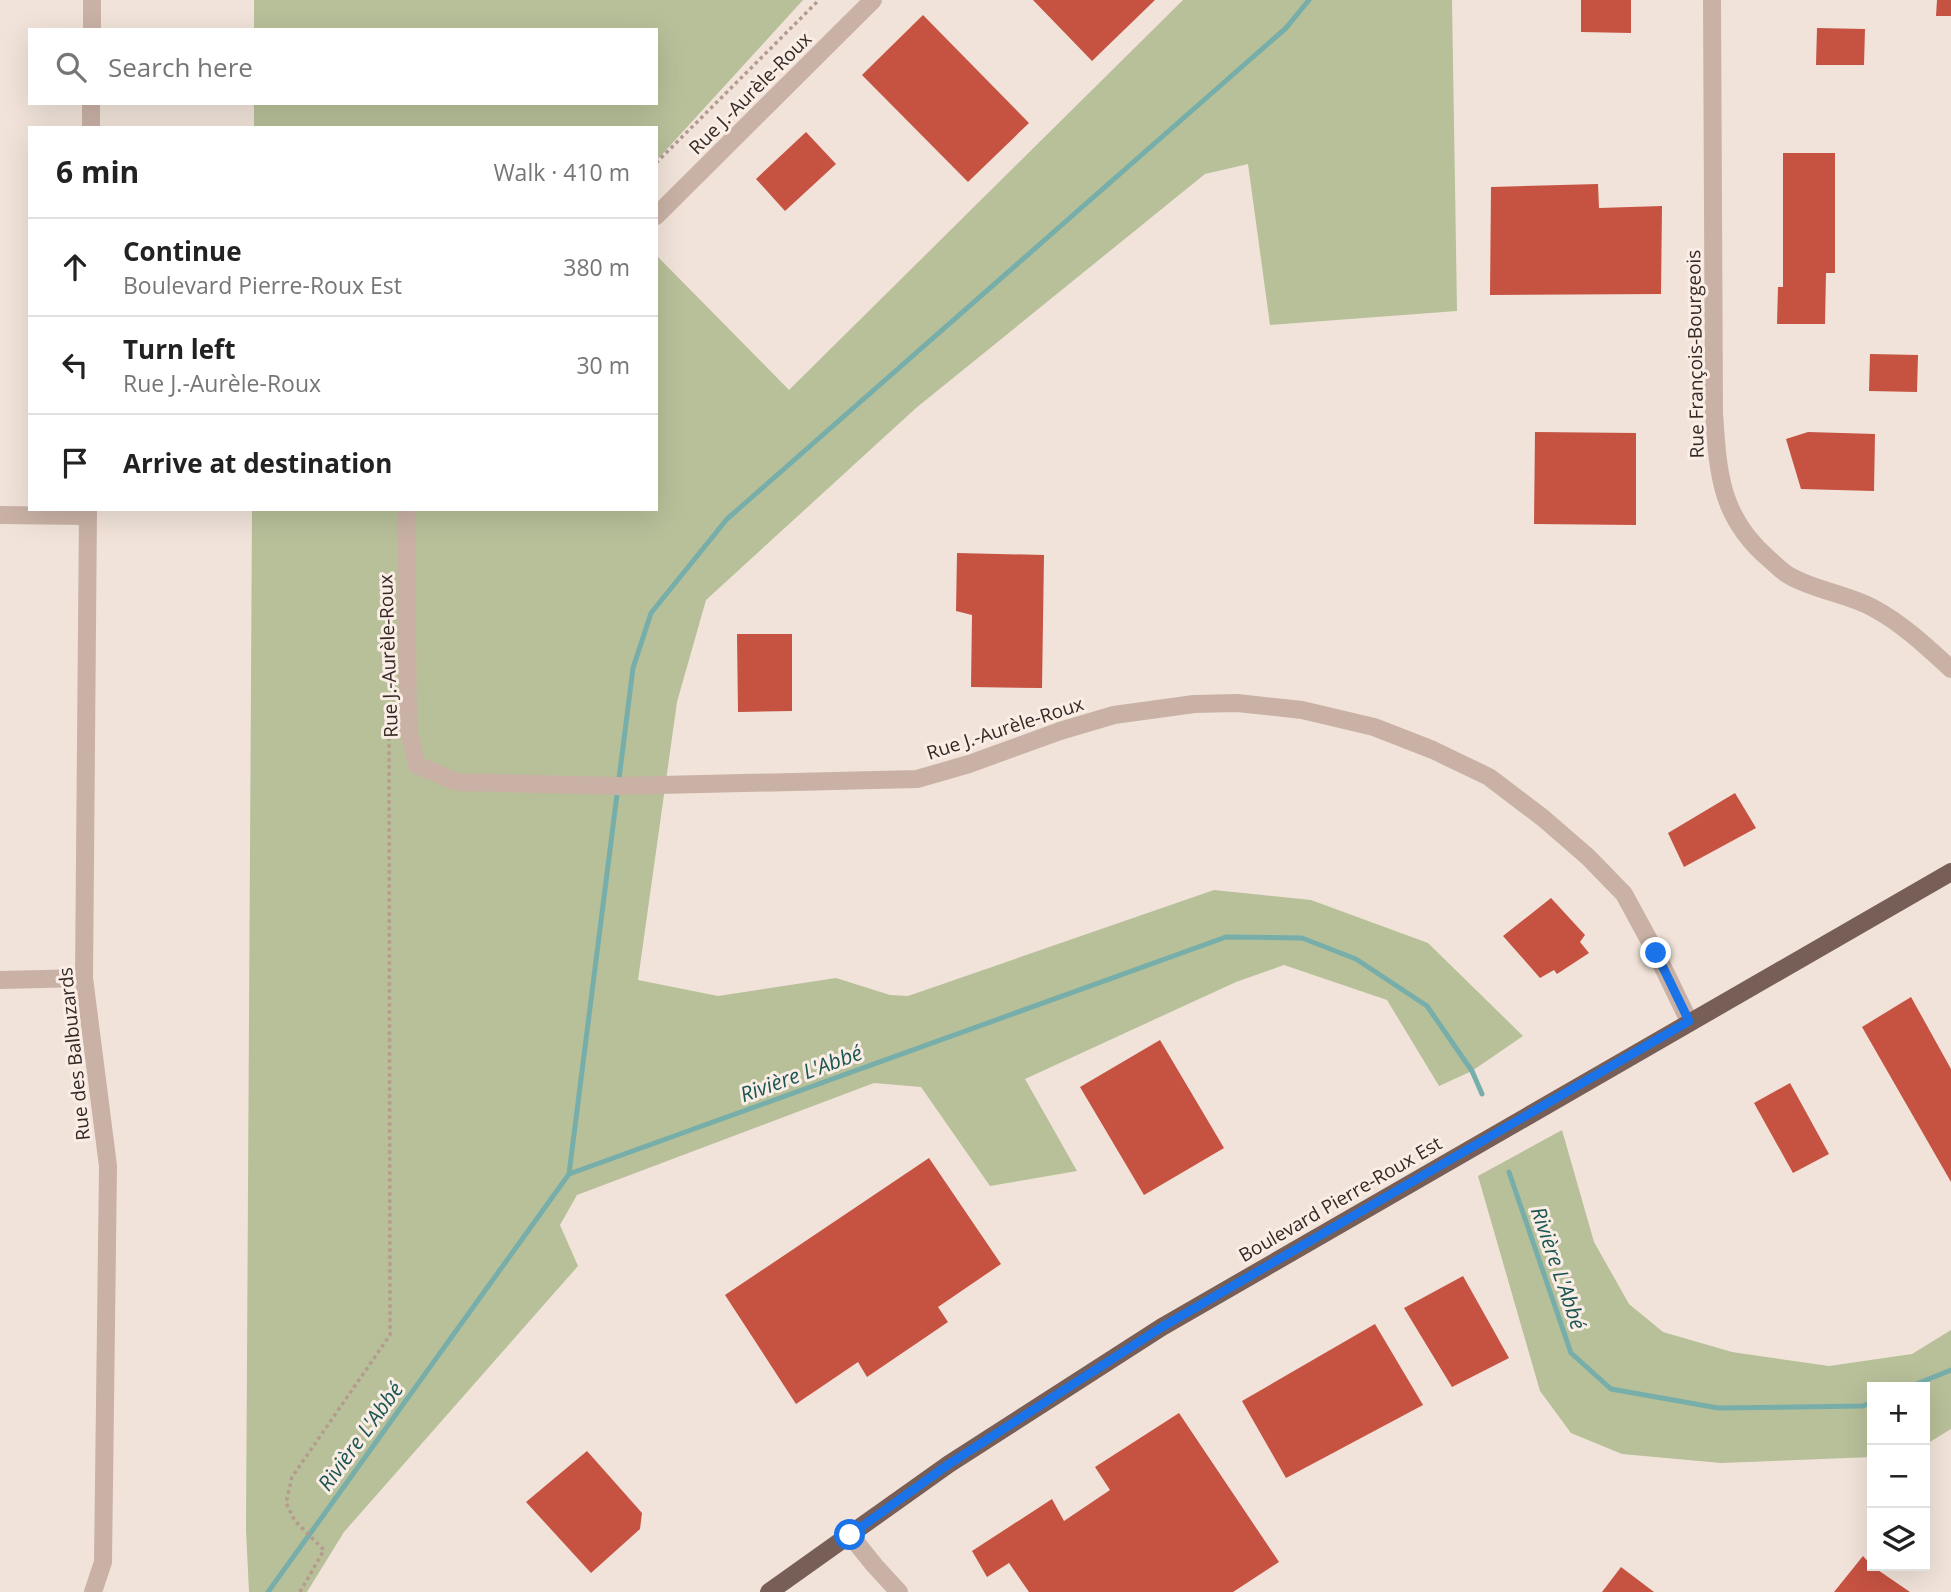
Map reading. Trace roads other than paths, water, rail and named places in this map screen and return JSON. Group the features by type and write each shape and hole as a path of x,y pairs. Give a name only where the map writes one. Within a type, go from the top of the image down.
{"main road":[{"name":"Boulevard Pierre-Roux Est","path":"769,1592 949,1464 1162,1327 1951,872"}],"street":[{"path":"92,0 92,28"},
{"name":"Rue J.-Aurèle-Roux","path":"658,214 873,0"},
{"name":"Rue François-Bourgeois","path":"1712,0 1714,413 1717,461 1723,492 1736,520 1760,551 1789,576 1874,608 1908,630 1951,669"},
{"path":"91,105 91,126"},
{"name":"Rue J.-Aurèle-Roux","path":"406,511 408,729 417,765 457,782 618,786 917,779 970,764 1060,731 1114,715 1194,704 1237,703 1302,710 1374,727 1433,750 1489,777 1543,818 1588,856 1624,894 1689,1021"},
{"path":"0,515 88,512"},
{"name":"Rue des Balbuzards","path":"88,512 84,978 108,1166 103,1562 93,1592"},
{"path":"0,980 84,978"},
{"path":"850,1535 899,1592"}],"waterway":[{"path":"569,1174 633,668 651,613 727,519 1286,28 1309,0"},
{"name":"Rivière L'Abbé","path":"268,1592 569,1174 1226,937 1302,938 1356,959 1427,1006 1472,1071 1482,1094"},
{"name":"Rivière L'Abbé","path":"1509,1172 1571,1353 1611,1389 1718,1408 1867,1404"},
{"name":"Rivière L'Abbé","path":"1921,1382 1951,1370"}]}
